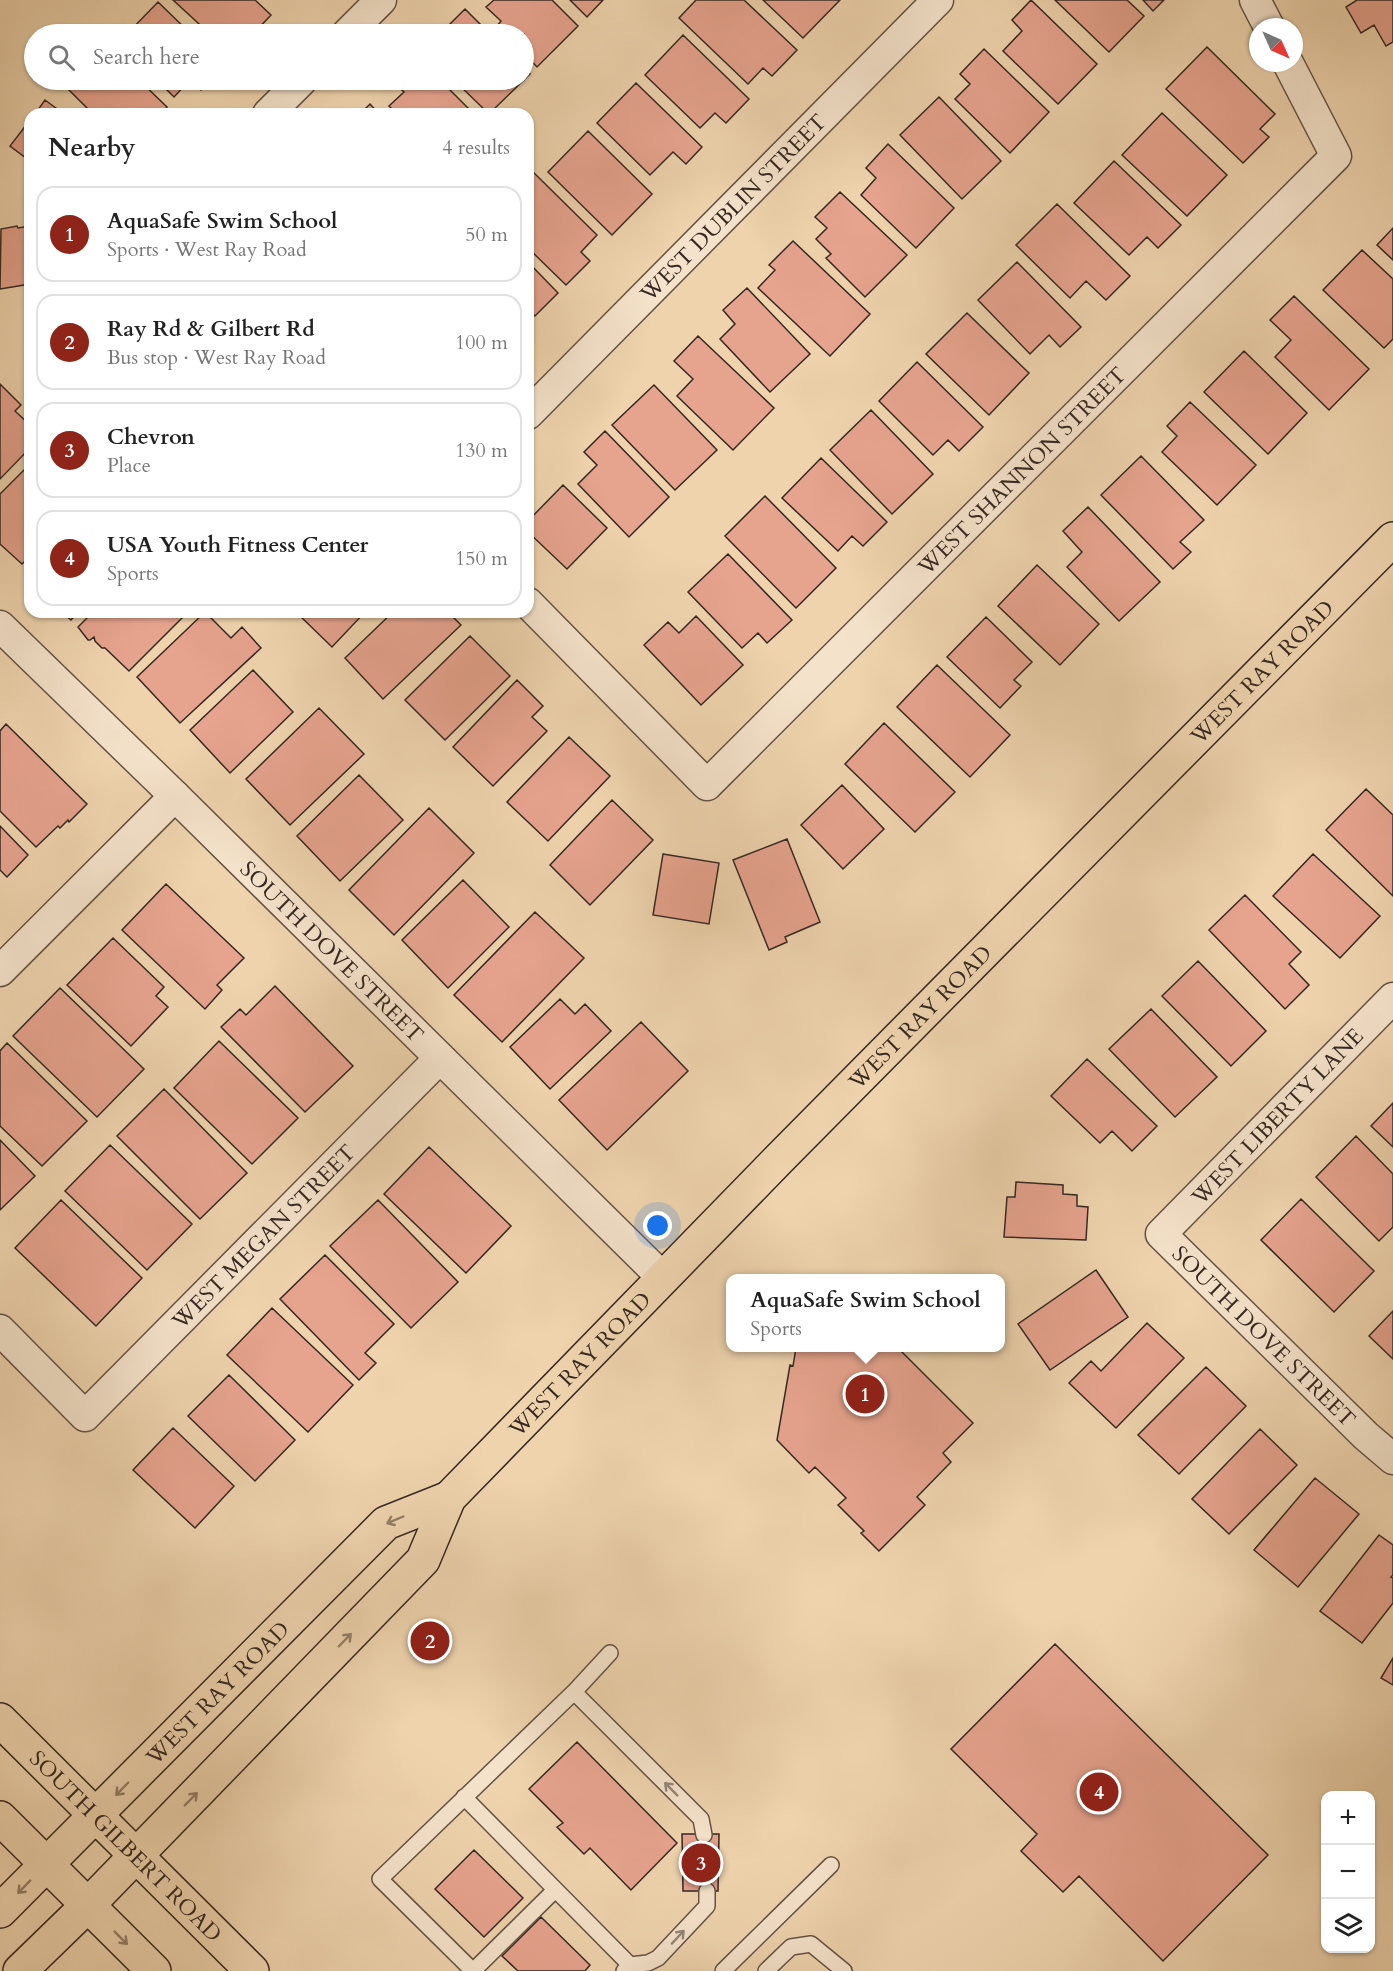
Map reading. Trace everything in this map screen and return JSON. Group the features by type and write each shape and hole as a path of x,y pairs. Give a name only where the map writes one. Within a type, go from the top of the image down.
{"main road":[{"name":"WEST RAY ROAD","path":"20,1971 88,1905 423,1560 449,1498 663,1278 1393,539"},
{"name":"WEST RAY ROAD","path":"0,1911 386,1523 449,1498"},
{"name":"SOUTH GILBERT ROAD","path":"0,1720 252,1971"},
{"path":"0,1818 154,1971"}],"street":[{"path":"356,24 381,0"},
{"name":"WEST DUBLIN STREET","path":"534,408 938,0"},
{"path":"1255,0 1264,18"},
{"name":"WEST SHANNON STREET","path":"534,609 707,785 1336,156 1293,72"},
{"path":"274,108 292,90"},
{"name":"SOUTH DOVE STREET","path":"0,626 663,1278"},
{"path":"0,971 175,796"},
{"name":"WEST LIBERTY LANE","path":"1161,1234 1393,998"},
{"name":"WEST MEGAN STREET","path":"0,1330 85,1416 440,1058"},
{"name":"SOUTH DOVE STREET","path":"1161,1234 1366,1436 1393,1459"}],"lane":[{"path":"555,1890 473,1971 380,1879 574,1692 610,1653"},
{"path":"574,1692 701,1819 704,1835"},
{"path":"464,1797 627,1968 658,1958 707,1906 707,1891"},
{"path":"723,1971 831,1865"},
{"path":"766,1971 791,1947 811,1944 844,1971"}],"building":[{"path":"173,0 255,0 271,15 262,24 199,24"},
{"path":"494,0 552,0 578,26 537,67 534,64 534,24 499,24 501,21 486,7"},
{"path":"570,0 603,0 587,17"},
{"path":"696,0 744,0 797,50 772,76 763,68 748,84 679,18"},
{"path":"763,0 840,0 803,38"},
{"path":"1031,0 1097,64 1058,104 1003,51 1022,31 1012,20"},
{"path":"1055,0 1127,0 1144,16 1109,52"},
{"path":"1143,0 1164,0 1153,11"},
{"path":"1357,0 1393,0 1393,42 1386,46 1374,25 1361,33 1346,7"},
{"path":"158,2 181,24 137,24"},
{"path":"465,9 480,24 450,24"},
{"path":"683,35 749,99 726,123 715,113 700,128 645,75"},
{"path":"1207,47 1275,114 1260,129 1269,137 1243,163 1166,89"},
{"path":"984,49 1049,112 1010,153 955,99 970,84 960,74"},
{"path":"636,83 702,147 686,164 673,152 650,175 597,123"},
{"path":"69,90 149,90 167,107 166,108 87,108"},
{"path":"167,90 181,90 174,97"},
{"path":"402,90 450,90 468,108 391,108 389,106 404,92"},
{"path":"464,90 514,90 495,108 483,108"},
{"path":"939,97 1001,161 962,199 900,135"},
{"path":"45,100 56,108 39,108"},
{"path":"1162,113 1227,175 1187,216 1122,155"},
{"path":"24,128 24,156 10,146"},
{"path":"588,131 652,194 612,235 548,172"},
{"path":"888,144 954,208 916,248 861,195 876,178 866,168"},
{"path":"1114,161 1181,225 1158,248 1147,237 1129,255 1074,203"},
{"path":"534,173 597,235 581,252 590,261 566,285 534,254"},
{"path":"840,192 907,255 865,297 826,258 831,254 816,239 827,228 815,217"},
{"path":"1057,204 1130,276 1106,300 1086,281 1070,298 1016,245"},
{"path":"24,227 24,285 0,289 1,229"},
{"path":"1393,228 1393,260 1377,245"},
{"path":"793,241 870,314 830,356 758,288 775,270 769,265"},
{"path":"1362,250 1393,279 1393,339 1384,348 1323,290"},
{"path":"1017,262 1081,327 1060,347 1049,335 1030,354 978,300"},
{"path":"534,268 558,293 534,315"},
{"path":"747,288 810,354 770,392 720,339 735,324 723,310"},
{"path":"1294,296 1369,369 1329,410 1275,357 1291,340 1270,320"},
{"path":"967,313 1029,373 989,415 926,354"},
{"path":"698,336 774,408 733,450 677,396 693,379 674,361"},
{"path":"1244,351 1307,413 1268,454 1204,392"},
{"path":"917,362 983,427 959,451 948,440 933,455 879,401"},
{"path":"0,384 21,405 15,411 24,419 24,454 0,479"},
{"path":"654,385 717,450 675,490 612,425"},
{"path":"1190,402 1256,465 1217,505 1162,452 1177,436 1167,426"},
{"path":"871,410 933,474 892,514 830,450"},
{"path":"605,431 669,497 629,537 578,484 597,465 584,452"},
{"path":"1141,456 1204,520 1180,542 1191,552 1173,569 1101,495"},
{"path":"821,458 887,522 863,546 852,536 838,551 782,498"},
{"path":"24,470 24,562 22,564 0,544 0,494"},
{"path":"563,485 607,528 567,569 534,538 534,515"},
{"path":"765,496 836,568 796,608 725,536"},
{"path":"1088,507 1160,582 1119,621 1067,567 1082,552 1063,531"},
{"path":"728,554 792,620 767,643 758,633 742,648 688,592"},
{"path":"1037,565 1099,624 1060,665 998,606"},
{"path":"696,616 743,665 701,705 644,645 668,622 679,633"},
{"path":"986,617 1032,662 1014,680 1021,686 1000,708 947,657"},
{"path":"87,618 182,618 129,671 105,648 102,648 94,637 88,640 78,627"},
{"path":"199,618 211,618 231,638 242,627 261,648 180,723 137,677"},
{"path":"302,618 359,618 332,647"},
{"path":"387,618 454,618 461,625 383,699 345,658"},
{"path":"470,636 510,676 445,740 405,700"},
{"path":"937,665 1010,735 970,777 897,707"},
{"path":"253,670 293,712 230,773 190,730"},
{"path":"517,680 543,706 532,717 547,731 493,786 453,747"},
{"path":"319,708 364,754 290,825 246,779"},
{"path":"884,723 955,792 915,832 845,764"},
{"path":"6,724 87,804 69,822 68,820 60,828 58,826 36,847 0,811 0,731"},
{"path":"569,737 610,776 548,841 507,802"},
{"path":"359,775 403,820 340,881 297,836"},
{"path":"842,785 884,829 843,869 801,825"},
{"path":"1366,789 1393,815 1393,896 1326,830"},
{"path":"612,800 653,840 590,905 550,865"},
{"path":"429,808 474,853 394,935 349,890"},
{"path":"0,826 28,855 7,877 0,870"},
{"path":"787,839 820,922 785,937 787,942 769,950 733,860"},
{"path":"663,854 719,863 709,924 653,915"},
{"path":"1313,854 1380,916 1340,958 1273,896"},
{"path":"463,880 509,927 448,988 402,940"},
{"path":"166,884 244,958 217,985 222,990 205,1009 122,930"},
{"path":"1245,895 1301,952 1289,964 1309,985 1285,1009 1209,930"},
{"path":"535,912 584,958 502,1042 454,995"},
{"path":"113,938 164,987 156,996 168,1007 131,1046 67,985"},
{"path":"1198,961 1266,1031 1231,1066 1162,996"},
{"path":"275,986 353,1066 305,1112 221,1027 240,1009 246,1015"},
{"path":"60,988 144,1069 97,1117 13,1036"},
{"path":"560,999 575,1014 585,1004 611,1031 550,1089 510,1047"},
{"path":"1151,1009 1217,1077 1175,1117 1109,1049"},
{"path":"641,1022 688,1071 607,1150 559,1100"},
{"path":"219,1041 298,1118 252,1164 174,1088"},
{"path":"7,1043 87,1121 42,1166 0,1126 0,1051"},
{"path":"1087,1059 1157,1126 1132,1151 1112,1131 1100,1143 1051,1096"},
{"path":"164,1089 247,1173 200,1219 117,1136"},
{"path":"1393,1103 1393,1147 1371,1126"},
{"path":"1356,1136 1393,1174 1393,1227 1379,1241 1316,1177"},
{"path":"0,1140 35,1176 0,1210"},
{"path":"110,1145 192,1224 147,1270 65,1191"},
{"path":"429,1147 511,1226 466,1273 384,1194"},
{"path":"1016,1182 1063,1185 1063,1194 1077,1195 1077,1206 1088,1207 1086,1240 1004,1237 1007,1197 1015,1197"},
{"path":"1301,1199 1374,1271 1334,1312 1261,1240"},
{"path":"61,1200 142,1278 96,1326 15,1248"},
{"path":"378,1200 458,1282 411,1328 330,1246"},
{"path":"325,1255 394,1324 365,1353 376,1363 359,1380 280,1299"},
{"path":"1096,1270 1128,1317 1050,1370 1018,1324"},
{"path":"272,1308 353,1385 308,1432 227,1355"},
{"path":"1393,1311 1393,1359 1369,1336"},
{"path":"1147,1323 1184,1358 1116,1428 1069,1383 1091,1361 1101,1371"},
{"path":"795,1352 902,1352 973,1423 943,1453 951,1462 917,1497 925,1505 879,1551 861,1533 864,1531 838,1505 846,1498 815,1467 809,1473 777,1440 790,1365 793,1366"},
{"path":"1206,1367 1246,1406 1179,1474 1138,1435"},
{"path":"229,1375 295,1440 255,1481 188,1416"},
{"path":"173,1428 234,1486 195,1528 133,1470"},
{"path":"1260,1429 1297,1465 1229,1534 1192,1499"},
{"path":"1315,1478 1359,1514 1298,1587 1254,1550"},
{"path":"1379,1535 1393,1545 1393,1575 1391,1577 1393,1578 1393,1603 1362,1643 1320,1611"},
{"path":"432,1633 438,1639 424,1653 418,1647"},
{"path":"1055,1644 1268,1855 1163,1961 1079,1876 1063,1892 1021,1851 1037,1834 951,1749"},
{"path":"1393,1658 1393,1685 1381,1678"},
{"path":"577,1742 677,1843 631,1890 590,1848 584,1854 557,1827 563,1823 529,1789"},
{"path":"682,1834 719,1834 718,1891 683,1891"},
{"path":"474,1850 523,1898 484,1937 435,1889"},
{"path":"541,1917 590,1965 585,1971 518,1971 502,1956"}],"place":[{"name":"AquaSafe Swim School","path":"865,1394"},
{"name":"Ray Rd & Gilbert Rd","path":"430,1641"},
{"name":"USA Youth Fitness Center","path":"1099,1792"},
{"name":"Chevron","path":"701,1863"}]}
